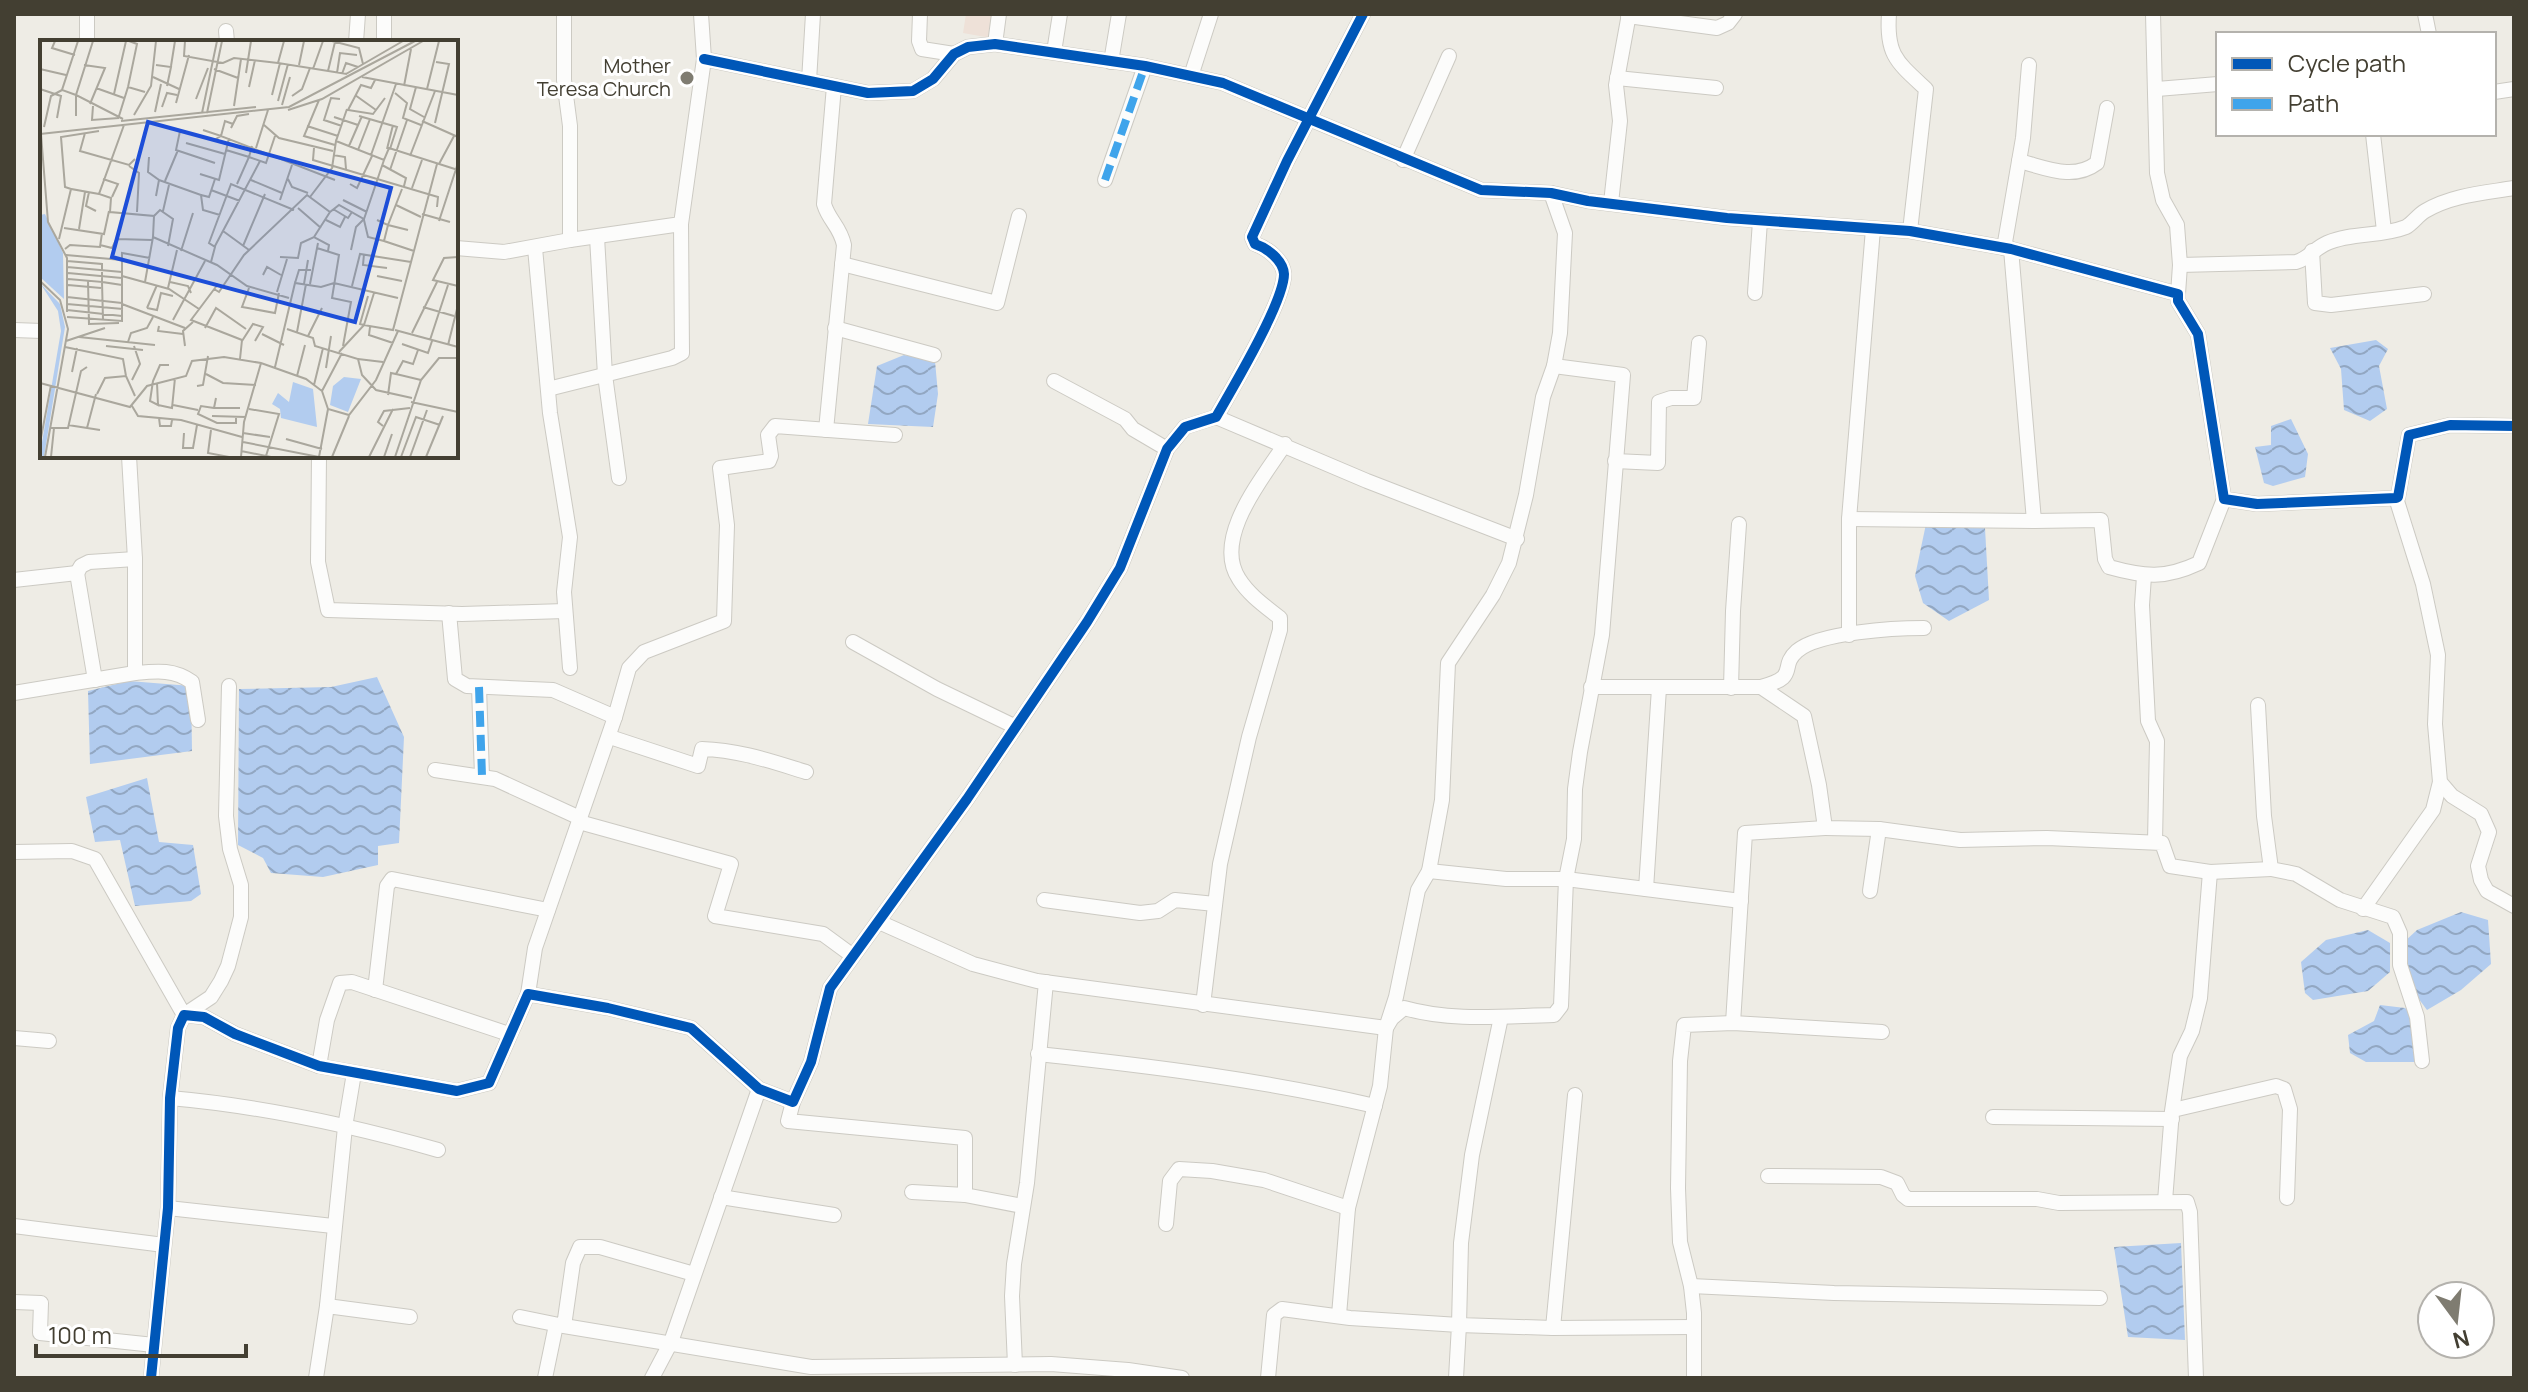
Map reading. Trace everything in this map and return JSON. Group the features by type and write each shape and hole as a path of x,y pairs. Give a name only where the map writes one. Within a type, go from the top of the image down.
{"street":[{"path":"87,14 87,40"},
{"path":"356,40 358,14"},
{"path":"384,14 384,40"},
{"path":"564,14 564,80 570,126 570,240"},
{"path":"548,389 682,353 681,224 704,59 701,14"},
{"path":"809,81 813,14"},
{"path":"920,14 919,41 922,49 954,54"},
{"path":"995,44 999,14"},
{"path":"1054,52 1060,14"},
{"path":"1111,62 1119,14"},
{"path":"1191,76 1211,14"},
{"path":"1216,417 1247,362 1283,285 1284,270 1278,260 1255,244 1252,237 1287,161 1363,14"},
{"path":"1611,203 1620,121 1617,78 1628,15 1717,28 1728,23 1735,14"},
{"path":"1889,14 1887,39 1899,64 1926,89 1910,231"},
{"path":"1849,519 2101,520 2105,559 2109,567 2144,576 2178,573 2199,563 2224,499 2198,334 2178,301 2180,265 2177,225 2163,200 2157,173 2153,14"},
{"path":"704,59 868,93 913,91 933,79 954,54 968,47 995,44 1145,66 1223,83 1481,190 1551,193 1760,221 1910,231 2008,248 2178,294"},
{"path":"1403,160 1449,56"},
{"path":"2029,65 2008,248 2034,521"},
{"path":"1105,180 1145,66"},
{"path":"1617,78 1716,88"},
{"path":"2157,89 2216,84"},
{"path":"826,430 844,245 841,231 828,217 824,204 834,86"},
{"path":"2019,161 2074,174 2087,171 2097,163 2107,108"},
{"path":"2373,136 2384,231"},
{"path":"2180,265 2305,260 2312,251 2344,237 2406,226 2422,212 2457,197 2514,188"},
{"path":"1339,1315 1348,1208 1380,1086 1386,1028 1396,997 1418,890 1429,871 1442,800 1448,663 1493,595 1509,563 1517,539 1543,397 1554,366 1560,333 1565,233 1551,193"},
{"path":"842,264 997,303 1019,216"},
{"path":"1755,293 1760,221"},
{"path":"458,248 504,252 681,224"},
{"path":"1849,635 1849,519 1873,229"},
{"path":"597,237 605,375 619,478"},
{"path":"535,248 548,389 570,537 565,611 570,668"},
{"path":"2312,251 2315,303 2331,305 2424,294"},
{"path":"835,328 934,355"},
{"path":"14,330 40,331"},
{"path":"1615,461 1658,463 1659,402 1671,398 1694,398 1699,343"},
{"path":"1386,1028 1404,1008 1423,1014 1480,1018 1554,1015 1561,1006 1566,879 1574,839 1575,789 1580,752 1602,635 1623,375 1554,366"},
{"path":"1054,381 1125,419 1133,429 1167,449"},
{"path":"965,1195 965,1138 788,1121 793,1102 811,1062 830,988 1073,644 1120,568 1167,449 1185,427 1216,417 1367,481 1517,539"},
{"path":"2363,909 2433,810 2440,782 2435,724 2438,655 2423,584 2396,498 2409,435 2450,425 2514,426"},
{"path":"184,1015 204,1017 235,1034 319,1066 457,1091 489,1083 528,994 535,948 594,772 610,737 629,668 644,652 724,621 727,525 720,468 769,461 768,435 775,426 895,435"},
{"path":"1203,1005 1220,864 1249,737 1280,630 1280,618 1251,595 1237,576 1230,552 1242,512 1285,444"},
{"path":"129,458 135,559 135,673"},
{"path":"319,458 318,562 328,610 449,613 565,611"},
{"path":"2224,499 2257,504 2396,498"},
{"path":"1731,688 1739,524"},
{"path":"95,680 77,573 81,566 89,562 135,559"},
{"path":"14,580 77,573"},
{"path":"2144,576 2142,605 2148,721 2157,741 2155,842"},
{"path":"449,613 455,679 467,686 553,690 615,717"},
{"path":"1591,687 1761,687 1780,682 1785,678 1797,651 1819,642 1890,628 1924,628"},
{"path":"853,642 937,689 1016,727"},
{"path":"14,693 135,673 180,673 192,682 198,720"},
{"path":"151,1378 168,1208 170,1098 178,1028 184,1015 211,997 221,981 241,917 239,874 230,849 226,816 229,686"},
{"path":"479,687 482,776"},
{"path":"1761,687 1804,716 1825,828"},
{"path":"1646,889 1659,688"},
{"path":"2258,705 2264,816 2271,869"},
{"path":"610,737 698,766 702,749 725,750 746,753 806,772"},
{"path":"435,770 495,779 580,820 731,864 715,916 823,934 853,956"},
{"path":"2440,782 2452,796 2481,814 2489,832 2478,866 2481,880 2487,891 2514,906"},
{"path":"1733,1023 1745,833 1825,828 1879,829 1960,840 2047,838 2155,842 2165,846 2170,866 2210,872 2271,869 2296,874 2340,900 2393,917 2400,933 2400,965 2417,1017 2422,1061"},
{"path":"1870,891 1879,829"},
{"path":"14,852 72,851 95,859 184,1015"},
{"path":"1429,871 1506,879 1566,879 1741,901"},
{"path":"2165,1201 2180,1056 2192,1031 2200,998 2210,872"},
{"path":"375,990 387,886 392,879 548,910"},
{"path":"1044,900 1140,913 1158,911 1175,900 1215,904"},
{"path":"879,922 973,964 1046,982 1386,1028"},
{"path":"319,1066 327,1020 340,983 352,982 509,1034"},
{"path":"1015,1365 1012,1296 1027,1183 1046,982"},
{"path":"528,994 608,1008 691,1028 759,1089 793,1102"},
{"path":"1456,1378 1461,1243 1472,1155 1501,1017"},
{"path":"1694,1378 1691,1286 1680,1242 1678,1188 1680,1061 1684,1025 1733,1023 1882,1032"},
{"path":"14,1038 49,1041"},
{"path":"1038,1054 1190,1070 1375,1106"},
{"path":"316,1378 354,1073"},
{"path":"1993,1117 2172,1114 2276,1086 2284,1089 2290,1109 2287,1198"},
{"path":"652,1378 671,1342 759,1089"},
{"path":"1553,1328 1575,1095"},
{"path":"170,1098 240,1105 438,1150"},
{"path":"1166,1224 1170,1181 1179,1169 1264,1180 1348,1208"},
{"path":"1768,1176 1881,1177 1897,1183 1908,1199 2037,1199 2059,1203 2180,1201 2189,1205 2196,1378"},
{"path":"912,1192 965,1195 1022,1206"},
{"path":"721,1197 834,1215"},
{"path":"168,1208 333,1226"},
{"path":"14,1226 164,1245"},
{"path":"545,1378 573,1263 580,1247 600,1247 694,1274"},
{"path":"1691,1286 1834,1293 2100,1298"},
{"path":"14,1302 41,1303 40,1333 154,1345"},
{"path":"327,1306 410,1317"},
{"path":"1268,1378 1277,1311 1282,1309 1459,1325 1694,1327"},
{"path":"520,1317 811,1367 1015,1365 1033,1371 1128,1370 1182,1378"}],"shaded area":[{"path":"966,14 994,14 991,38 963,33"}],"water":[{"path":"2376,340 2388,349 2379,366 2387,409 2370,421 2344,410 2341,369 2330,348"},
{"path":"904,355 935,361 938,394 933,427 868,424 877,366"},
{"path":"2291,419 2308,454 2305,477 2273,486 2264,483 2255,447 2271,445 2271,426"},
{"path":"1926,524 1985,528 1989,600 1949,621 1923,603 1915,576"},
{"path":"377,677 404,737 399,843 378,846 378,865 323,877 271,873 263,858 238,845 239,689 331,687"},
{"path":"129,681 191,686 192,751 90,764 88,691"},
{"path":"147,778 159,842 193,845 201,894 191,901 135,906 120,840 95,842 86,797"},
{"path":"2461,912 2488,920 2491,964 2461,990 2427,1010 2407,983 2404,942 2417,930"},
{"path":"2368,930 2390,943 2390,972 2368,991 2313,1000 2305,993 2301,962 2326,940"},
{"path":"2380,1005 2405,1008 2416,1018 2415,1062 2366,1062 2350,1053 2348,1035 2374,1021"},
{"path":"2181,1243 2185,1340 2128,1337 2114,1247"}],"marked path":[{"path":"1105,180 1145,66"},
{"path":"479,687 482,776"}],"cycle path":[{"path":"151,1378 168,1208 170,1098 178,1028 184,1015 204,1017 235,1034 319,1066 457,1091 489,1083 528,994 608,1008 691,1028 759,1089 793,1102 811,1062 830,988 967,799 1087,622 1120,568 1167,449 1185,427 1216,417 1256,346 1276,304 1284,274 1278,259 1255,244 1252,237 1287,161 1363,14"},
{"path":"704,59 868,93 913,91 933,79 954,54 968,47 995,44 1145,66 1223,83 1481,190 1551,193 1588,201 1727,218 1910,231 2011,249 2178,294 2178,301 2198,334 2224,499 2257,504 2396,498 2409,435 2450,425 2514,426"}],"place":[{"name":"Mother Teresa Church","path":"687,78"}]}
